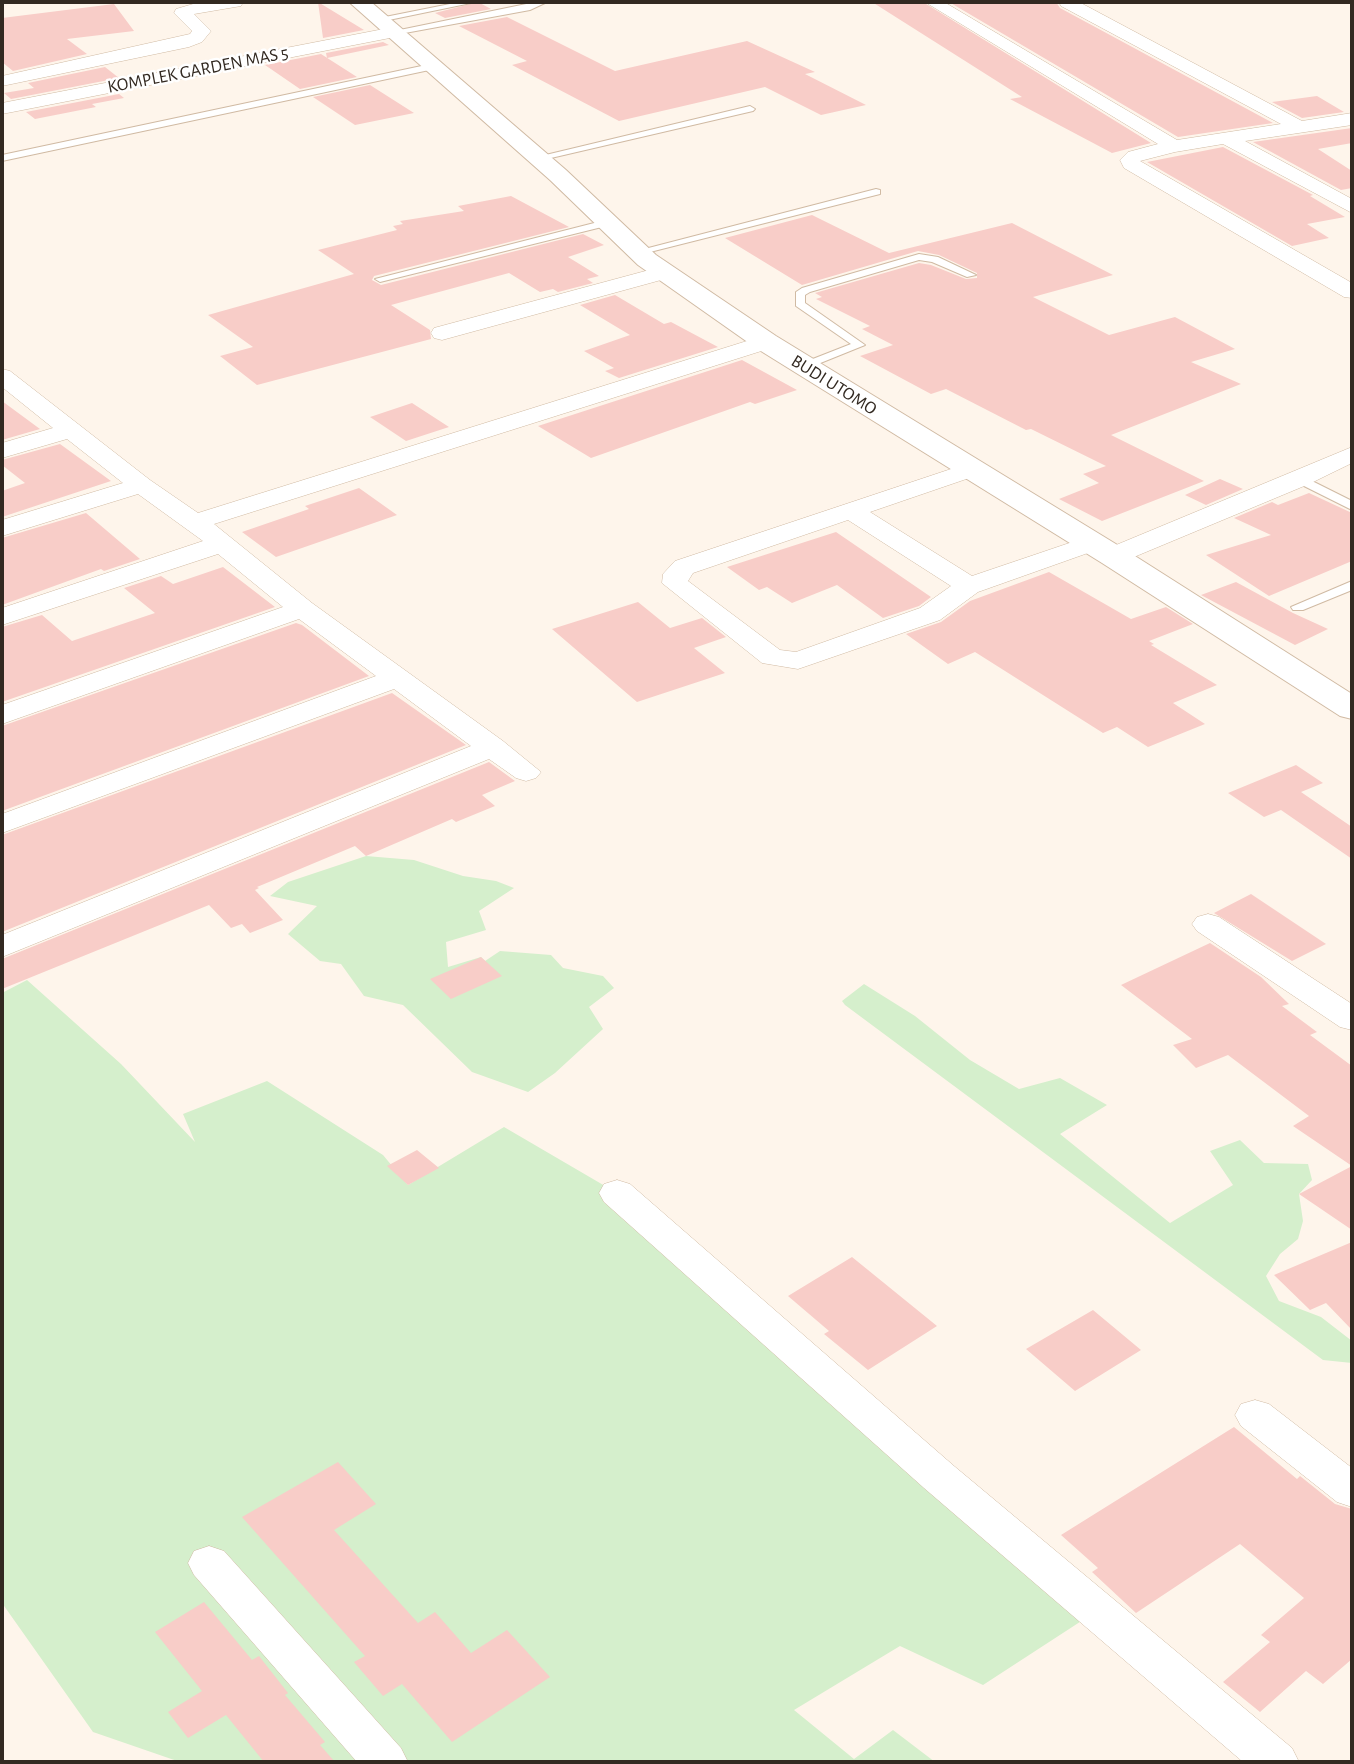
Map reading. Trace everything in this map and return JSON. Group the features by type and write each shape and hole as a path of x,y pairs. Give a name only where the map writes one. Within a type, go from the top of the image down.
{"street":[{"path":"2,81 183,43 196,38 202,31 181,13 198,6 235,2"},
{"path":"933,2 1174,146"},
{"path":"1067,2 1298,126"},
{"name":"BUDI UTOMO","path":"377,17 538,158 638,252 664,272 766,342 969,470 1103,550 1352,709"},
{"name":"KOMPLEK GARDEN MAS 5","path":"2,109 377,17"},
{"path":"1352,119 1174,146 1135,156 1130,160 1131,164 1352,292"},
{"path":"1324,122 1352,137"},
{"path":"1225,138 1352,207"},
{"path":"442,333 664,272"},
{"path":"195,522 766,342"},
{"path":"5,382 141,485 195,522 302,609 526,772"},
{"path":"2,451 70,430"},
{"path":"969,470 684,566 676,574 675,583 772,657 783,661 798,661 930,614 969,586 1103,550 1300,479 1352,454"},
{"path":"2,528 141,485"},
{"path":"850,510 969,586"},
{"path":"2,617 221,544"},
{"path":"2,715 302,609"},
{"path":"2,824 398,678"},
{"path":"2,947 493,747"},
{"path":"1208,924 1352,1019"},
{"path":"617,1194 939,1477 1276,1762"},
{"path":"1255,1415 1352,1491"},
{"path":"209,1563 385,1762"}],"lane":[{"path":"377,17 472,2"},
{"path":"377,17 530,8 544,2"},
{"path":"2,158 431,67"},
{"path":"538,158 750,109"},
{"path":"638,252 876,192"},
{"path":"380,279 606,223"},
{"path":"804,366 859,345 800,304 800,295 806,290 919,257 934,259 971,275"},
{"path":"1300,479 1352,506"},
{"path":"1298,607 1352,584"}],"green space":[{"path":"366,856 414,860 463,876 496,881 514,888 479,911 486,930 446,942 448,967 481,957 485,961 500,951 551,955 563,968 603,976 614,988 589,1007 603,1029 555,1073 528,1092 472,1072 403,1005 364,996 341,964 320,961 288,934 317,906 270,896 288,882"},
{"path":"27,980 121,1064 195,1142 183,1114 267,1081 383,1155 408,1185 504,1127 617,1193 1086,1618 983,1685 900,1646 794,1710 854,1759 893,1730 935,1762 180,1762 93,1732 2,1603 2,993"},
{"path":"864,984 915,1016 970,1060 1019,1089 1060,1078 1107,1105 1060,1134 1170,1223 1233,1185 1210,1151 1240,1140 1264,1163 1308,1164 1312,1180 1299,1194 1303,1221 1298,1239 1280,1254 1266,1276 1279,1301 1321,1317 1352,1341 1352,1363 1323,1360 845,1005 842,1001"}],"building":[{"path":"318,2 364,30 323,38"},
{"path":"478,2 491,9 445,18 435,13"},
{"path":"872,2 923,2 1151,143 1112,153 1010,99 1022,97"},
{"path":"949,2 1056,2 1060,8 1273,123 1178,137"},
{"path":"114,4 134,31 67,39 87,54 13,71 2,62 2,18"},
{"path":"507,17 615,71 747,41 815,72 805,74 866,105 821,115 765,87 619,121 512,65 527,61 459,26"},
{"path":"383,42 389,45 327,58 326,53"},
{"path":"321,54 357,77 300,89 265,65"},
{"path":"105,67 119,78 11,99 4,93 34,88 28,83"},
{"path":"370,85 414,113 355,125 313,97"},
{"path":"119,94 124,98 92,104 96,107 35,119 26,112"},
{"path":"1317,96 1344,112 1302,118 1272,102"},
{"path":"1352,128 1352,143 1318,149 1352,171 1352,188 1341,190 1253,142"},
{"path":"1223,147 1313,195 1310,196 1345,217 1307,224 1329,238 1292,246 1147,162"},
{"path":"511,196 569,227 374,276 372,280 381,285 583,234 604,245 568,257 599,276 587,279 593,283 558,292 553,289 540,292 509,273 391,305 430,330 431,339 257,385 220,356 253,347 208,315 354,274 318,250 397,230 393,226 403,224 400,221 464,211 458,206"},
{"path":"812,215 889,253 1012,223 1113,275 1033,297 1109,335 1175,317 1235,349 1191,362 1241,384 1111,435 1204,481 1102,521 1059,499 1099,483 1083,474 1106,466 1031,429 1026,430 946,389 931,394 860,356 893,345 862,329 870,326 816,299 822,297 815,293 919,263 966,279 977,278 977,273 939,255 918,251 802,285 725,238"},
{"path":"615,295 664,324 671,322 718,347 619,378 605,371 614,368 584,351 630,335 580,305"},
{"path":"742,360 797,390 755,404 750,402 591,458 538,426"},
{"path":"2,401 40,429 2,440"},
{"path":"412,403 449,427 406,441 370,417"},
{"path":"60,444 111,481 2,517 2,491 25,483 2,465 2,460"},
{"path":"1220,479 1243,489 1206,505 1185,495"},
{"path":"359,488 397,515 276,557 242,532 309,509 305,506"},
{"path":"1309,493 1352,513 1352,561 1269,596 1206,555 1271,535 1234,518 1272,502 1278,505"},
{"path":"86,513 140,559 104,571 101,569 2,605 2,538"},
{"path":"836,532 931,597 919,606 883,618 837,585 792,603 767,587 759,590 727,567"},
{"path":"223,567 275,607 2,702 2,627 42,615 72,641 155,613 124,588 161,576 173,584"},
{"path":"1049,572 1131,619 1166,607 1193,624 1149,641 1154,644 1151,645 1217,685 1173,703 1205,724 1148,747 1117,727 1103,733 975,652 948,664 906,634 941,622 970,601"},
{"path":"1236,582 1328,629 1295,645 1201,595"},
{"path":"638,602 670,628 702,618 726,637 694,648 725,673 637,702 552,629"},
{"path":"296,623 369,676 2,811 2,726"},
{"path":"392,693 466,745 2,932 2,835"},
{"path":"489,762 515,781 482,795 495,806 456,822 452,819 366,856 355,846 257,887 259,888 255,890 283,920 250,933 242,924 231,928 209,905 2,989 2,959"},
{"path":"1296,765 1323,783 1301,792 1352,827 1352,859 1281,810 1264,817 1228,793"},
{"path":"1251,894 1326,944 1292,961 1214,913"},
{"path":"1210,943 1261,977 1289,1004 1282,1006 1317,1032 1310,1035 1352,1066 1352,1166 1293,1126 1309,1116 1228,1055 1196,1068 1173,1045 1192,1039 1121,985"},
{"path":"481,957 502,976 451,999 430,979"},
{"path":"417,1150 439,1168 408,1185 387,1166"},
{"path":"1352,1166 1352,1230 1299,1194"},
{"path":"1352,1242 1352,1330 1326,1303 1310,1310 1274,1275"},
{"path":"852,1257 937,1326 868,1370 824,1334 829,1331 788,1296"},
{"path":"1093,1310 1141,1350 1075,1391 1026,1349"},
{"path":"1234,1427 1297,1479 1300,1476 1335,1504 1352,1509 1352,1659 1323,1684 1306,1671 1260,1712 1223,1682 1270,1642 1261,1635 1304,1598 1240,1544 1136,1613 1092,1572 1098,1568 1061,1535"},
{"path":"338,1462 376,1504 334,1530 418,1623 435,1612 471,1653 507,1630 550,1677 452,1742 402,1684 383,1696 354,1662 365,1656 242,1517"},
{"path":"204,1602 252,1660 259,1656 288,1693 285,1695 325,1742 320,1745 335,1762 264,1762 226,1715 188,1738 168,1712 202,1691 155,1632"}]}
